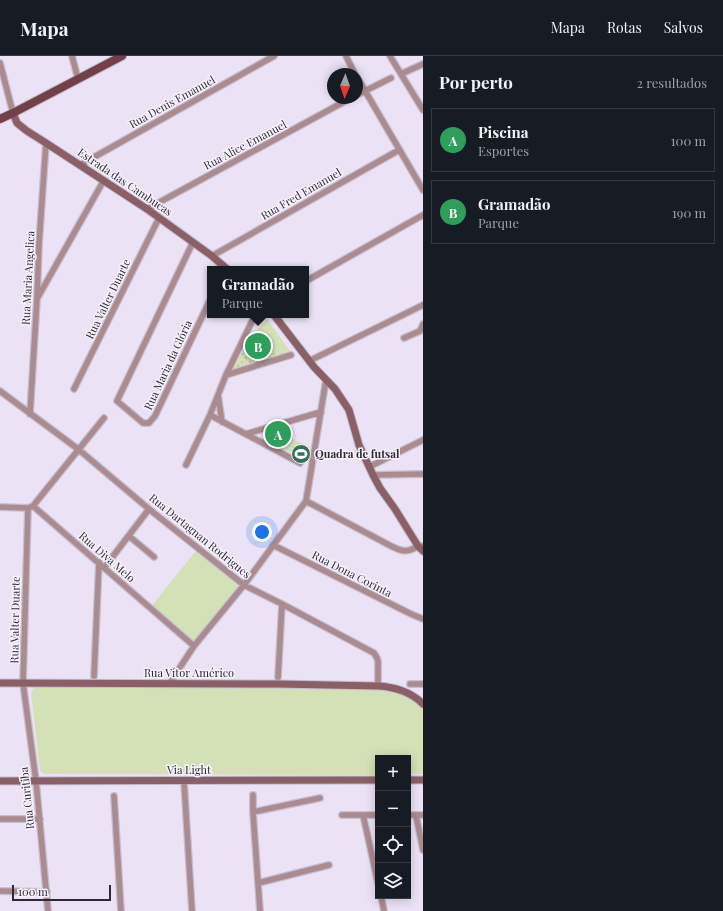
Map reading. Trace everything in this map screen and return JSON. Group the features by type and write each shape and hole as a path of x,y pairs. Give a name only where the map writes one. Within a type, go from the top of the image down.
{"main road":[{"path":"0,119 13,114 122,56"}],"street":[{"path":"72,56 78,79"},
{"name":"Rua Denis Emanuel","path":"80,165 274,56"},
{"path":"346,56 352,68"},
{"path":"390,56 423,110"},
{"path":"0,63 13,114"},
{"path":"401,74 423,64"},
{"path":"391,78 364,91 423,190"},
{"name":"Rua Alice Emanuel","path":"147,209 340,104"},
{"name":"Estrada das Cambucas","path":"13,114 20,126 147,209 224,266"},
{"name":"Rua Maria Angelica","path":"30,414 46,143"},
{"name":"Rua Fred Emanuel","path":"212,256 399,150"},
{"path":"37,299 104,180"},
{"path":"309,279 423,215"},
{"name":"Rua Valter Duarte","path":"74,389 159,218"},
{"name":"Rua Maria da Glória","path":"193,242 116,401 143,423 149,423 155,416 207,306"},
{"path":"309,361 423,305"},
{"path":"186,465 210,415 226,375 254,318"},
{"path":"276,318 314,367 335,388 348,410 359,445 369,468 380,488 396,509 421,548 401,550 391,546 306,501"},
{"path":"404,338 420,331 423,324"},
{"path":"420,331 423,338"},
{"path":"226,375 290,355"},
{"path":"170,684 194,646 244,585 306,501 326,380"},
{"name":"Rua Dartagnan Rodrigues","path":"0,391 78,449 149,509 244,585 374,653 377,656 378,661 378,686"},
{"path":"218,395 222,422"},
{"path":"246,434 321,412"},
{"path":"210,415 300,462"},
{"path":"0,507 30,507 104,418"},
{"path":"369,468 423,440"},
{"path":"373,475 423,474"},
{"name":"Rua Valter Duarte","path":"23,683 30,507"},
{"name":"Rua Diva Melo","path":"30,507 99,562 194,646"},
{"path":"104,568 149,509"},
{"path":"129,536 154,557"},
{"name":"Rua Dona Corinta","path":"274,545 423,619"},
{"path":"94,676 99,562"},
{"path":"278,677 282,604"},
{"name":"Rua Vítor Américo","path":"0,683 378,686"},
{"name":"Rua Curitiba","path":"23,683 36,781 48,911"},
{"path":"410,684 423,684"},
{"path":"378,686 406,692 423,704"},
{"name":"Via Light","path":"0,781 375,780"},
{"path":"411,780 423,780"},
{"path":"184,781 192,911"},
{"path":"253,794 260,911"},
{"path":"114,796 121,911"},
{"path":"253,812 320,798"},
{"path":"342,815 375,815"},
{"path":"364,815 375,868"},
{"path":"411,815 423,815"},
{"path":"416,815 423,850"},
{"path":"0,819 40,819"},
{"path":"258,883 329,864"},
{"path":"0,891 47,892"},
{"path":"382,899 384,911"}],"green space":[{"path":"267,319 290,351 288,355 251,337"},
{"path":"251,337 288,355 232,370"},
{"name":"Quadra de futsal","path":"288,437 308,446 307,461 282,448"},
{"path":"198,548 244,585 194,646 150,608"},
{"path":"36,685 196,685 227,688 258,686 393,688 402,691 423,706 423,774 411,774 411,755 375,755 375,775 45,774 40,770 31,693"}],"water":[{"path":"286,426 288,432 281,447 270,442 268,436 271,431"}],"place":[{"name":"Gramadão","path":"258,346"},
{"name":"Piscina","path":"278,434"},
{"name":"Quadra de futsal","path":"301,454"}]}
